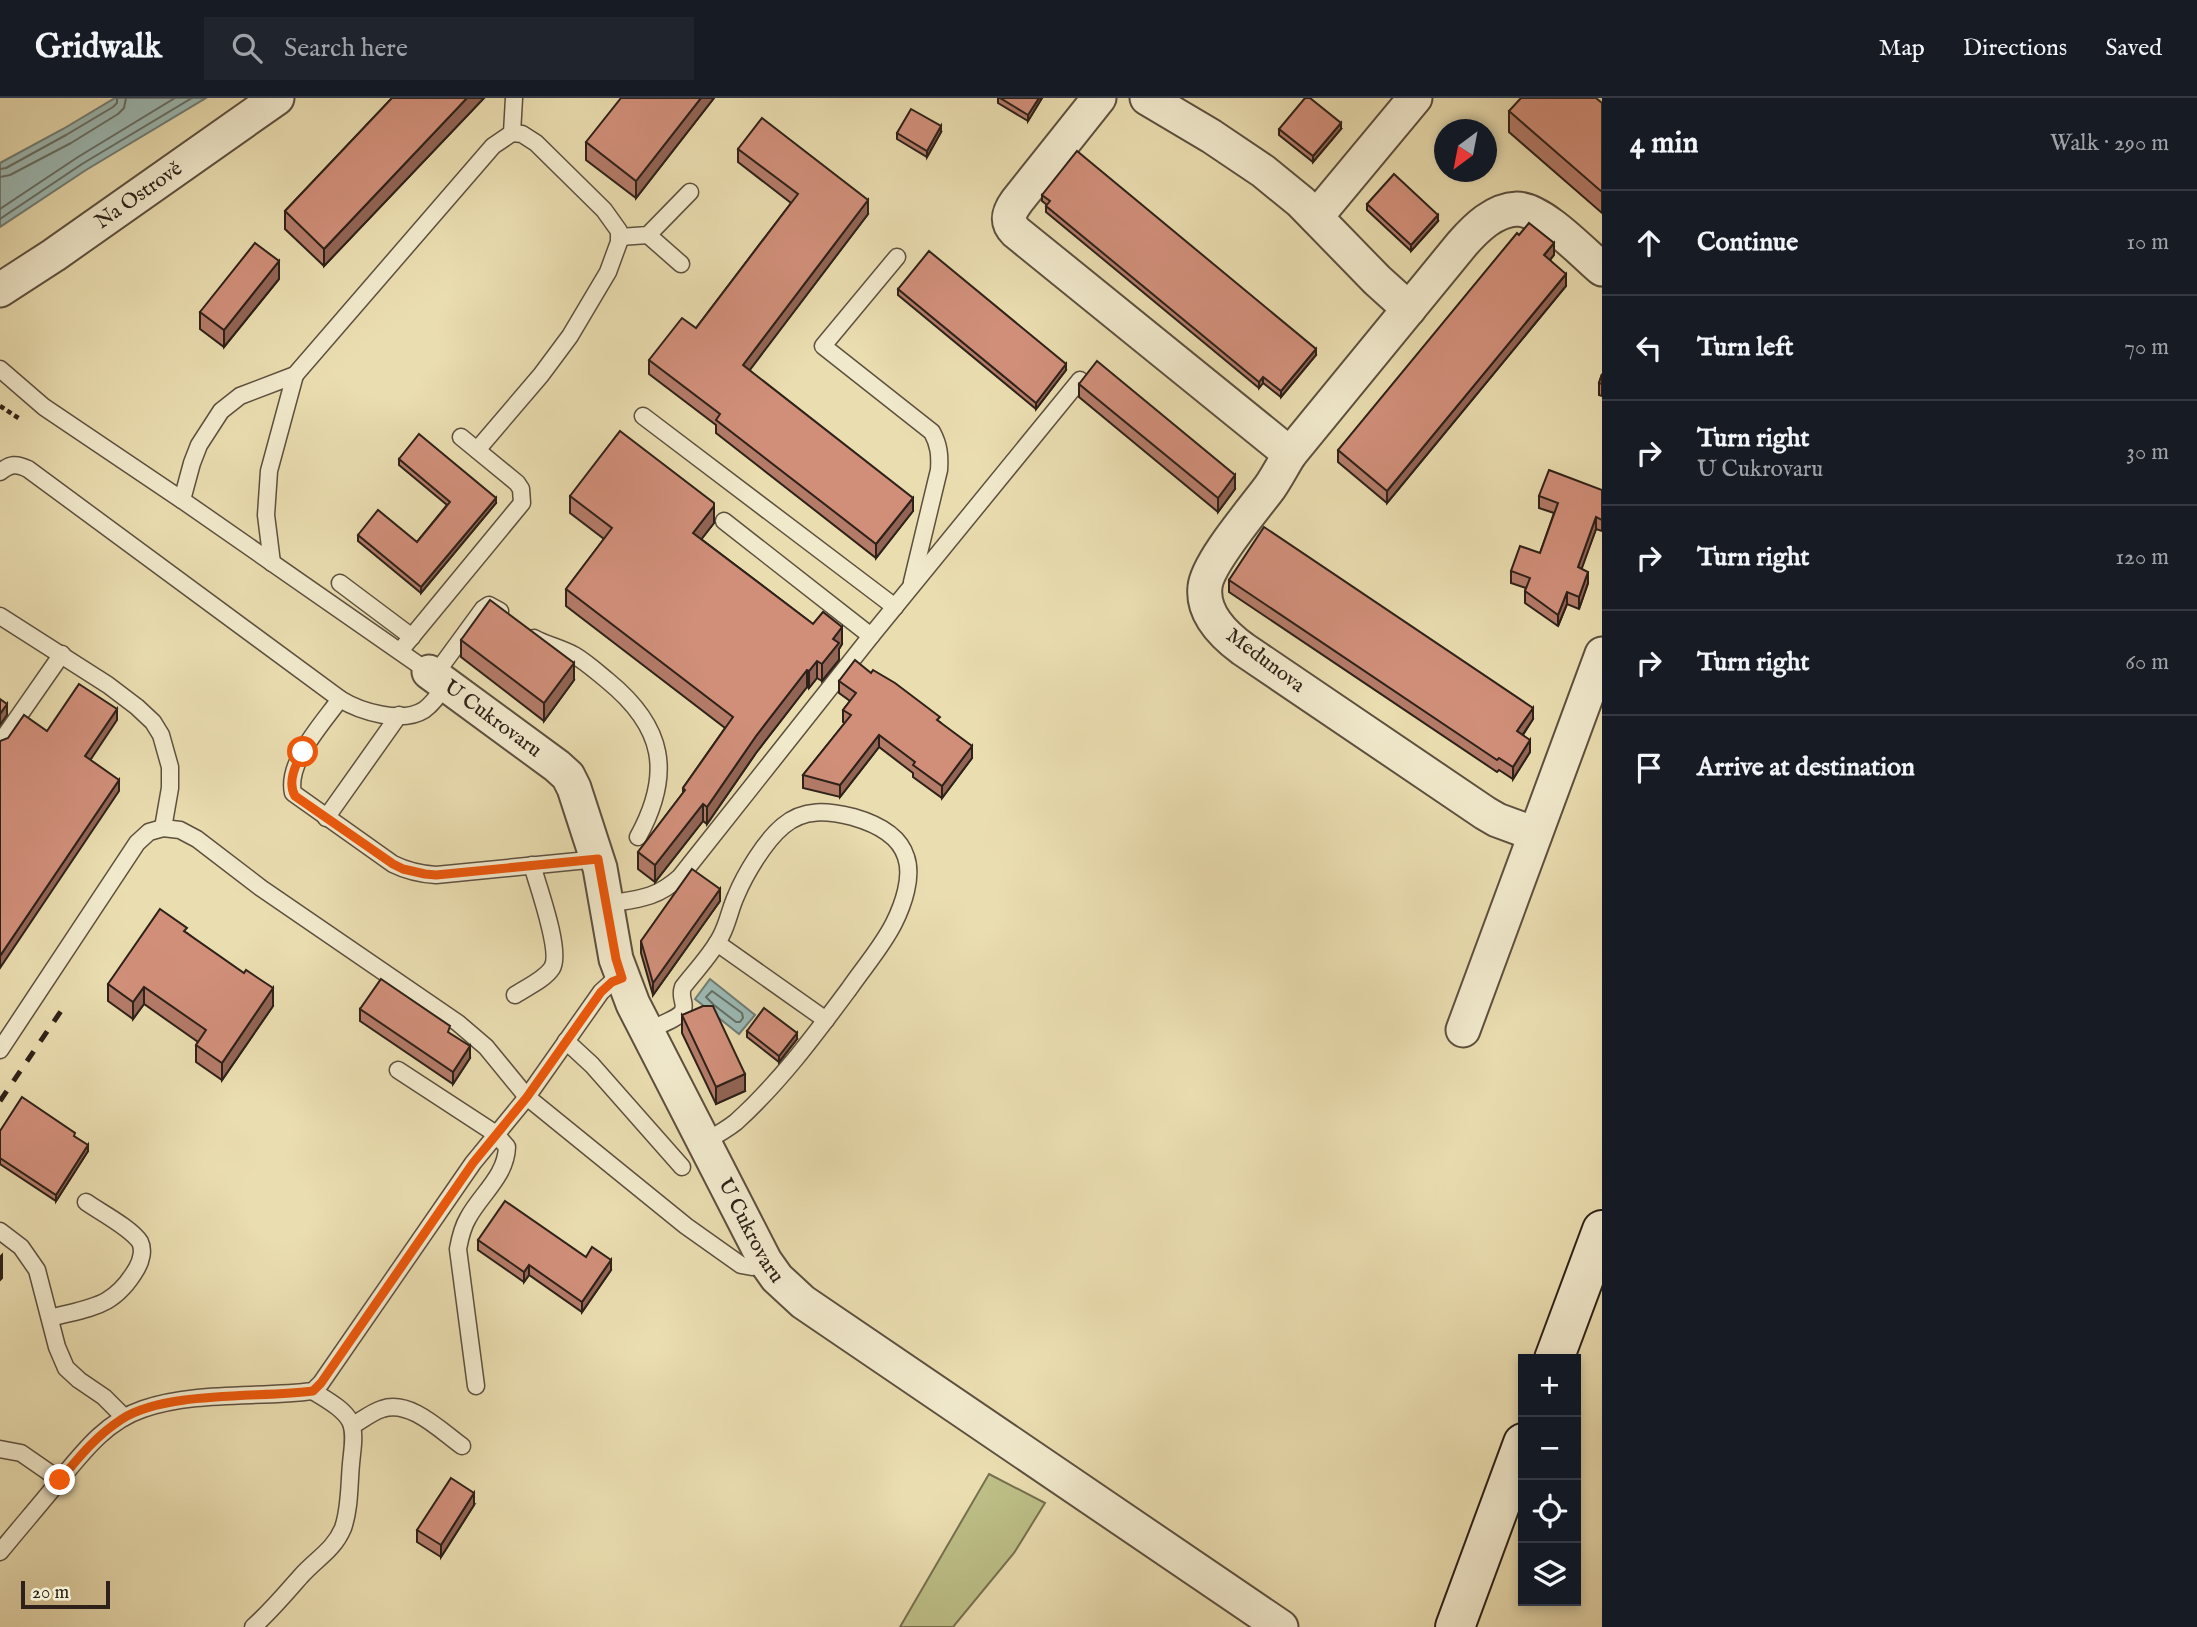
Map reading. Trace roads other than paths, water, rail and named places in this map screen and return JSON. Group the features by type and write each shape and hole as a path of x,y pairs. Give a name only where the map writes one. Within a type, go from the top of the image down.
{"main road":[{"path":"1556,1354 1602,1230"},
{"path":"1455,1627 1518,1457"}],"street":[{"name":"Na Ostrově","path":"0,290 277,98"},
{"path":"1099,98 1017,201 1009,214 1009,223 1016,232 1290,454"},
{"path":"1147,98 1247,159 1301,202 1409,309"},
{"path":"1316,217 1415,98"},
{"name":"Medunova","path":"1535,834 1485,813 1232,641 1209,610 1205,589 1210,570 1290,454 1484,222 1507,210 1520,209 1541,218 1602,269"},
{"path":"1463,1030 1602,654"},
{"name":"U Cukrovaru","path":"436,677 557,766 568,776 575,788 598,859 616,959 622,978 646,1031 765,1261 778,1278 803,1302 1281,1627"}],"lane":[{"path":"512,133 514,98"},
{"path":"272,563 266,515 269,471 295,375 493,146 512,133 522,134 536,143 604,210 614,222 620,237 608,272 570,336 541,375 477,450"},
{"path":"620,237 648,235 690,192"},
{"path":"648,235 681,264"},
{"path":"897,257 823,346 932,432 937,442 939,470 910,588"},
{"path":"0,369 44,407 436,677"},
{"path":"182,500 191,463 220,411 240,396 295,375"},
{"path":"607,904 658,894 680,877 871,636 1080,380"},
{"path":"643,416 895,607"},
{"path":"400,651 522,503 522,489 461,436"},
{"path":"0,472 14,464 27,469 340,699 362,709 399,715 412,715 423,710 436,698 436,677 486,607 495,608 544,643 580,659 626,697 647,726 656,746 659,780 653,806 638,836"},
{"path":"724,521 871,636"},
{"path":"341,583 412,637"},
{"path":"0,616 108,685 153,722 161,735 170,767 170,788 163,828"},
{"path":"0,743 62,654"},
{"path":"340,699 299,759 291,782 293,793 393,864 403,869 436,875 598,859"},
{"path":"327,818 399,715"},
{"path":"646,1031 680,1015 684,1008 681,996 684,987 717,943 742,882 774,835 791,820 809,812 822,811 859,819 895,839 906,855 908,866 900,911 884,940 798,1058 736,1122 704,1142"},
{"path":"0,1050 137,843 149,832 163,828 180,830 197,839 261,888 458,1023 486,1047 527,1097 687,1226 736,1262 750,1268 765,1261"},
{"path":"516,995 549,972 555,960 554,944 532,866"},
{"path":"717,943 826,1020"},
{"path":"313,1391 473,1163 527,1097 601,992 612,982 622,978"},
{"path":"566,1041 592,1065 682,1167"},
{"path":"398,1070 496,1134 507,1147 504,1167 469,1216 462,1230 458,1249 476,1386"},
{"path":"50,1318 95,1306 116,1297 139,1263 142,1248 136,1237 86,1202"},
{"path":"0,1231 31,1258 42,1284 57,1347 66,1368 124,1417"},
{"path":"0,1552 95,1440 124,1417 142,1409 189,1400 313,1391 339,1409 352,1426 347,1513 338,1537 326,1554 307,1569 281,1601 253,1627"},
{"path":"352,1426 380,1410 400,1408 419,1415 462,1446"},
{"path":"0,1449 21,1453 60,1480"}],"water":[{"path":"115,98 206,98 86,170 0,227 0,163"},
{"path":"710,979 755,1015 739,1034 695,999"}],"railway":[{"path":"0,1101 61,1011"}]}
